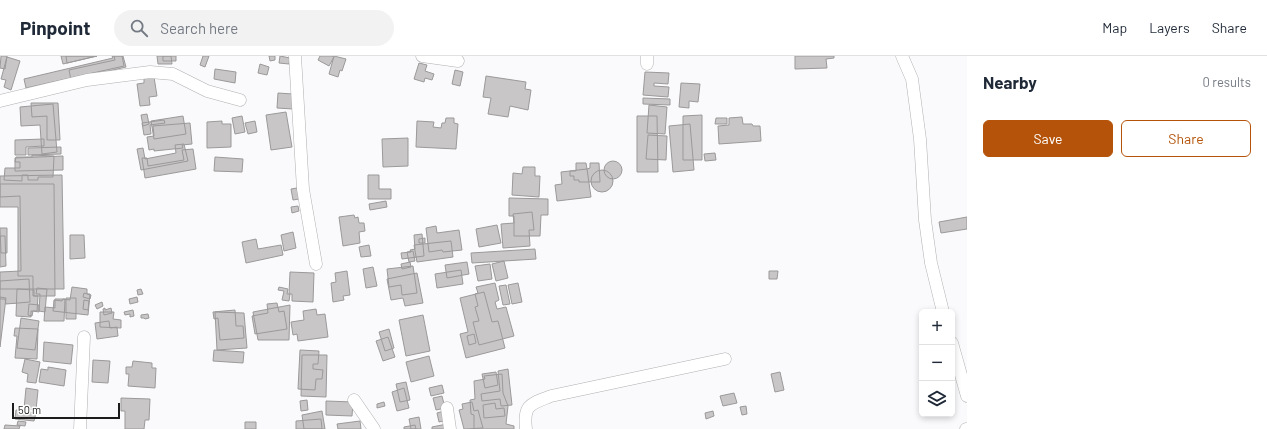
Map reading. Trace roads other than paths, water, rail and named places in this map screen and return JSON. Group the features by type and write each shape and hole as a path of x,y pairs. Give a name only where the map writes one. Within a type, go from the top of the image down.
{"street":[{"path":"294,56 303,189 316,264"},
{"path":"422,56 458,61"},
{"path":"902,56 912,79 920,139 925,220 931,263 942,309"},
{"path":"0,101 87,80 150,72 172,74 207,91 240,100"},
{"path":"80,429 84,337"},
{"path":"953,345 967,396"},
{"path":"526,429 525,416 527,409 531,405 551,396 725,359"},
{"path":"354,400 374,429"},
{"path":"447,408 450,429"}]}
